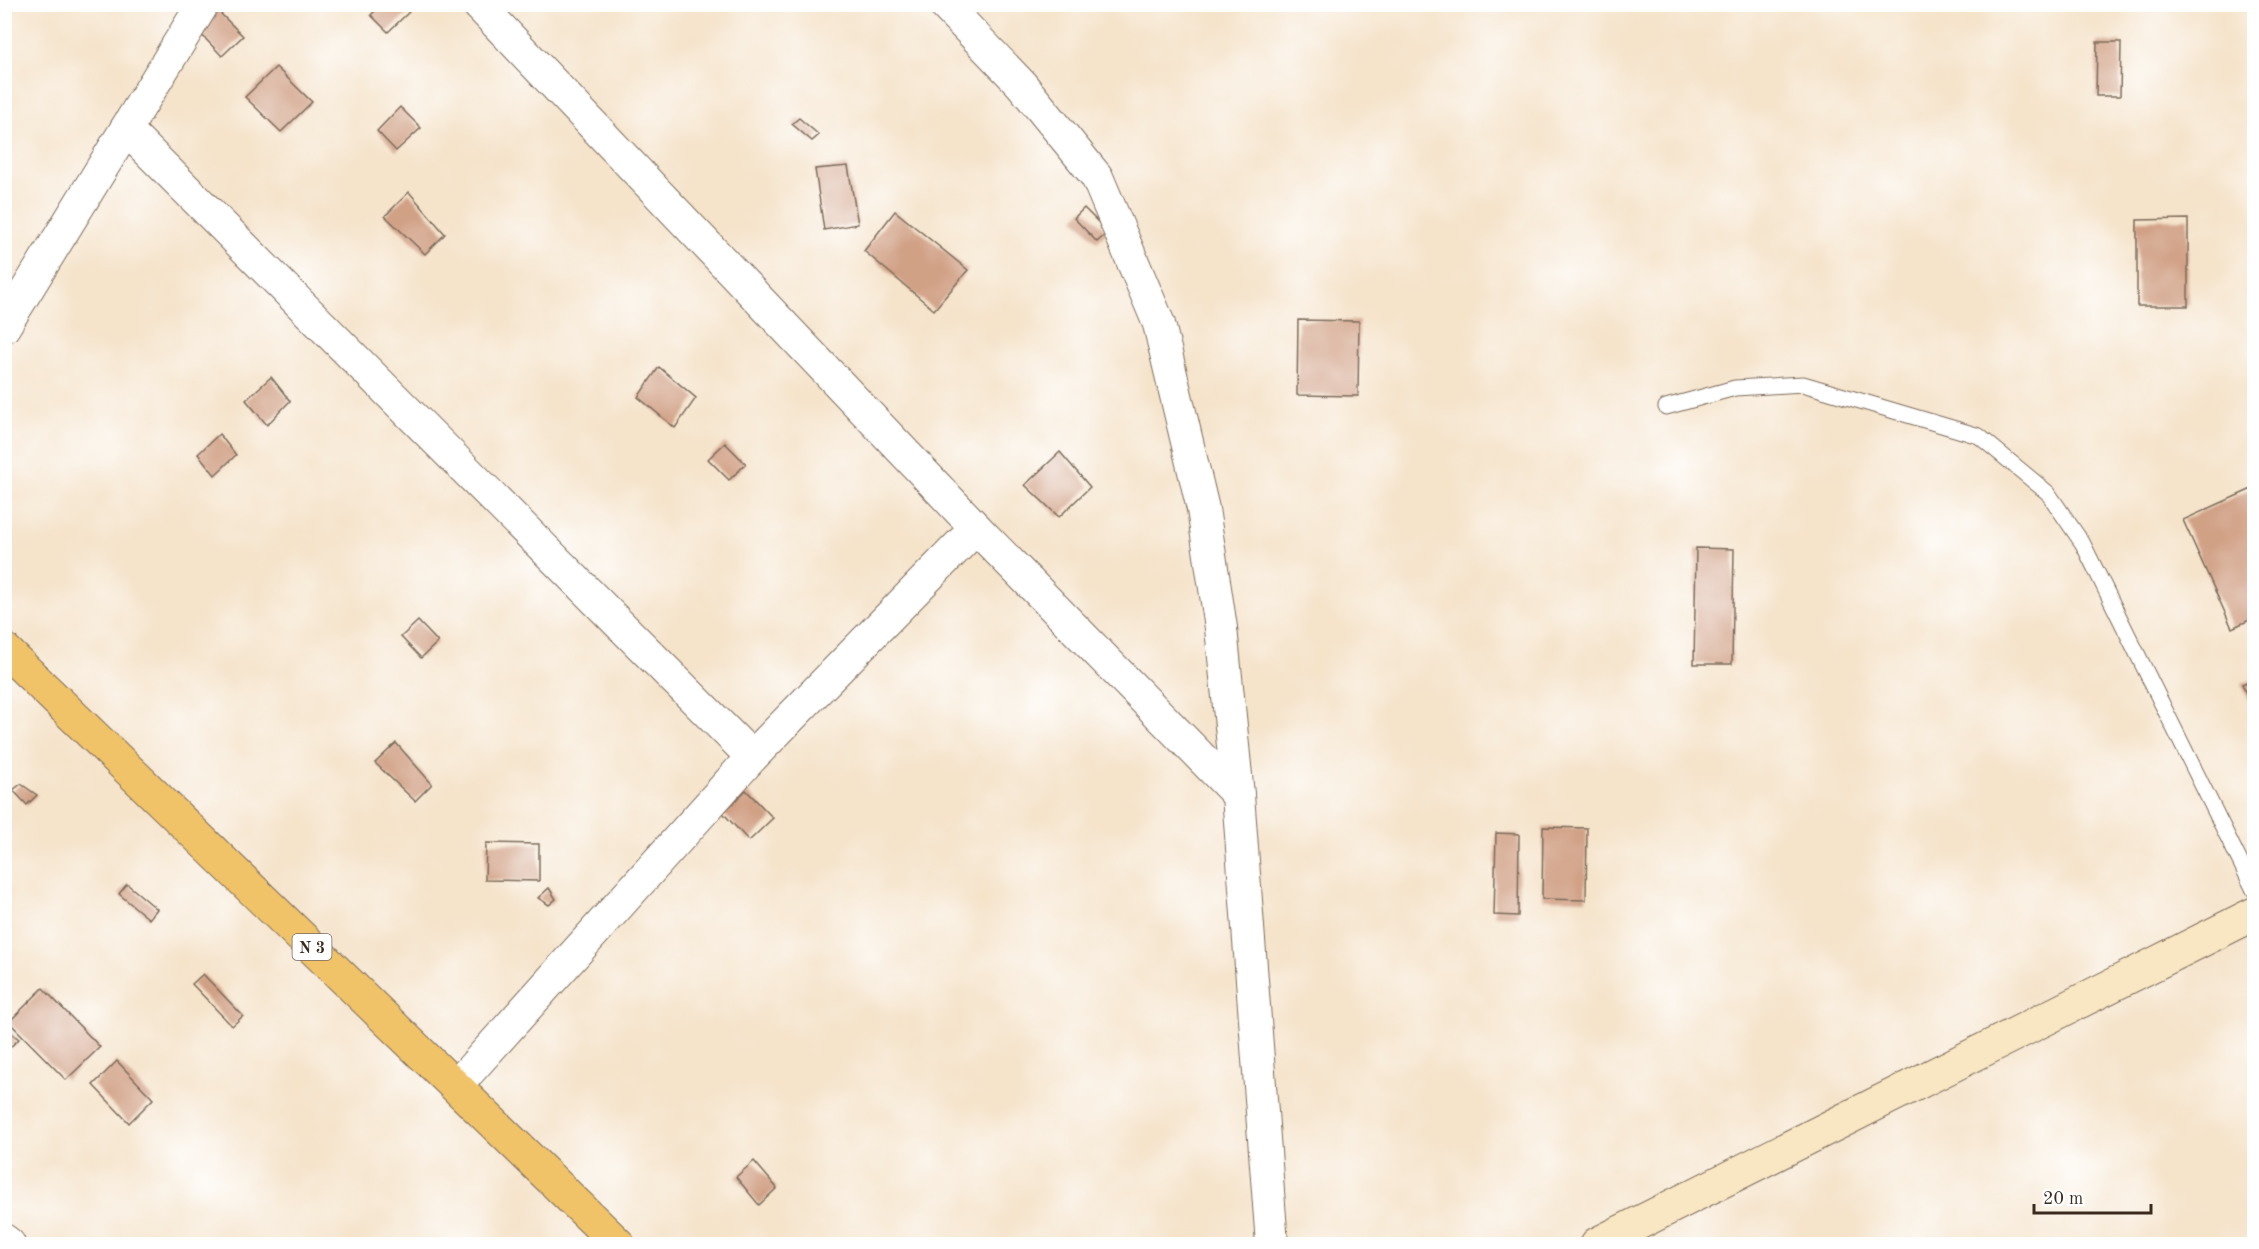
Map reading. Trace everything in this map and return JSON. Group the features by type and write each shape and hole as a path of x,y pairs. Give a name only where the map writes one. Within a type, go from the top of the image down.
{"main road":[{"name":"N 3","path":"4,649 617,1244"}],"street":[{"path":"4,327 203,4"},
{"path":"478,4 976,528 1238,795"},
{"path":"944,4 1021,84 1096,177 1159,324 1203,509 1221,628 1238,795 1272,1245"},
{"path":"126,129 752,757"},
{"path":"456,1086 752,757 976,528"},
{"path":"1597,1245 2254,914"},
{"path":"4,1240 9,1245"}],"lane":[{"path":"1666,407 1735,388 1803,384 1979,436 2048,493 2083,544 2254,890"}],"building":[{"path":"382,4 401,4 409,12 388,32 371,15"},
{"path":"216,9 243,36 222,56 196,29"},
{"path":"2097,42 2121,42 2120,96 2096,96"},
{"path":"276,67 312,102 281,132 245,97"},
{"path":"400,107 421,128 396,151 377,131"},
{"path":"799,118 819,135 812,141 792,124"},
{"path":"848,166 858,224 824,230 815,169"},
{"path":"409,192 445,234 425,254 385,216"},
{"path":"1084,208 1108,232 1097,242 1074,218"},
{"path":"895,211 968,270 934,310 864,251"},
{"path":"2188,219 2188,306 2137,306 2137,220"},
{"path":"1298,320 1359,321 1358,396 1297,395"},
{"path":"659,367 696,398 675,428 638,397"},
{"path":"271,377 290,401 267,425 246,400"},
{"path":"219,434 236,455 215,475 198,454"},
{"path":"725,443 746,464 729,480 708,459"},
{"path":"1060,452 1090,487 1059,517 1025,485"},
{"path":"2254,488 2254,618 2232,628 2183,520"},
{"path":"1696,548 1734,549 1732,664 1694,664"},
{"path":"418,621 438,642 421,658 401,637"},
{"path":"2254,679 2254,714 2242,684"},
{"path":"396,743 432,784 415,801 375,763"},
{"path":"21,784 37,795 27,805 13,790"},
{"path":"746,790 773,818 749,841 723,813"},
{"path":"1543,827 1587,828 1586,900 1542,899"},
{"path":"1496,833 1519,834 1518,916 1494,915"},
{"path":"486,843 539,844 539,881 485,880"},
{"path":"127,884 157,909 149,919 119,894"},
{"path":"549,888 556,899 549,905 538,898"},
{"path":"203,974 243,1016 232,1026 192,984"},
{"path":"43,988 100,1047 66,1080 9,1022"},
{"path":"6,1029 19,1039 4,1053 4,1030"},
{"path":"117,1061 153,1099 129,1123 93,1085"},
{"path":"754,1161 777,1188 759,1205 736,1177"}]}
